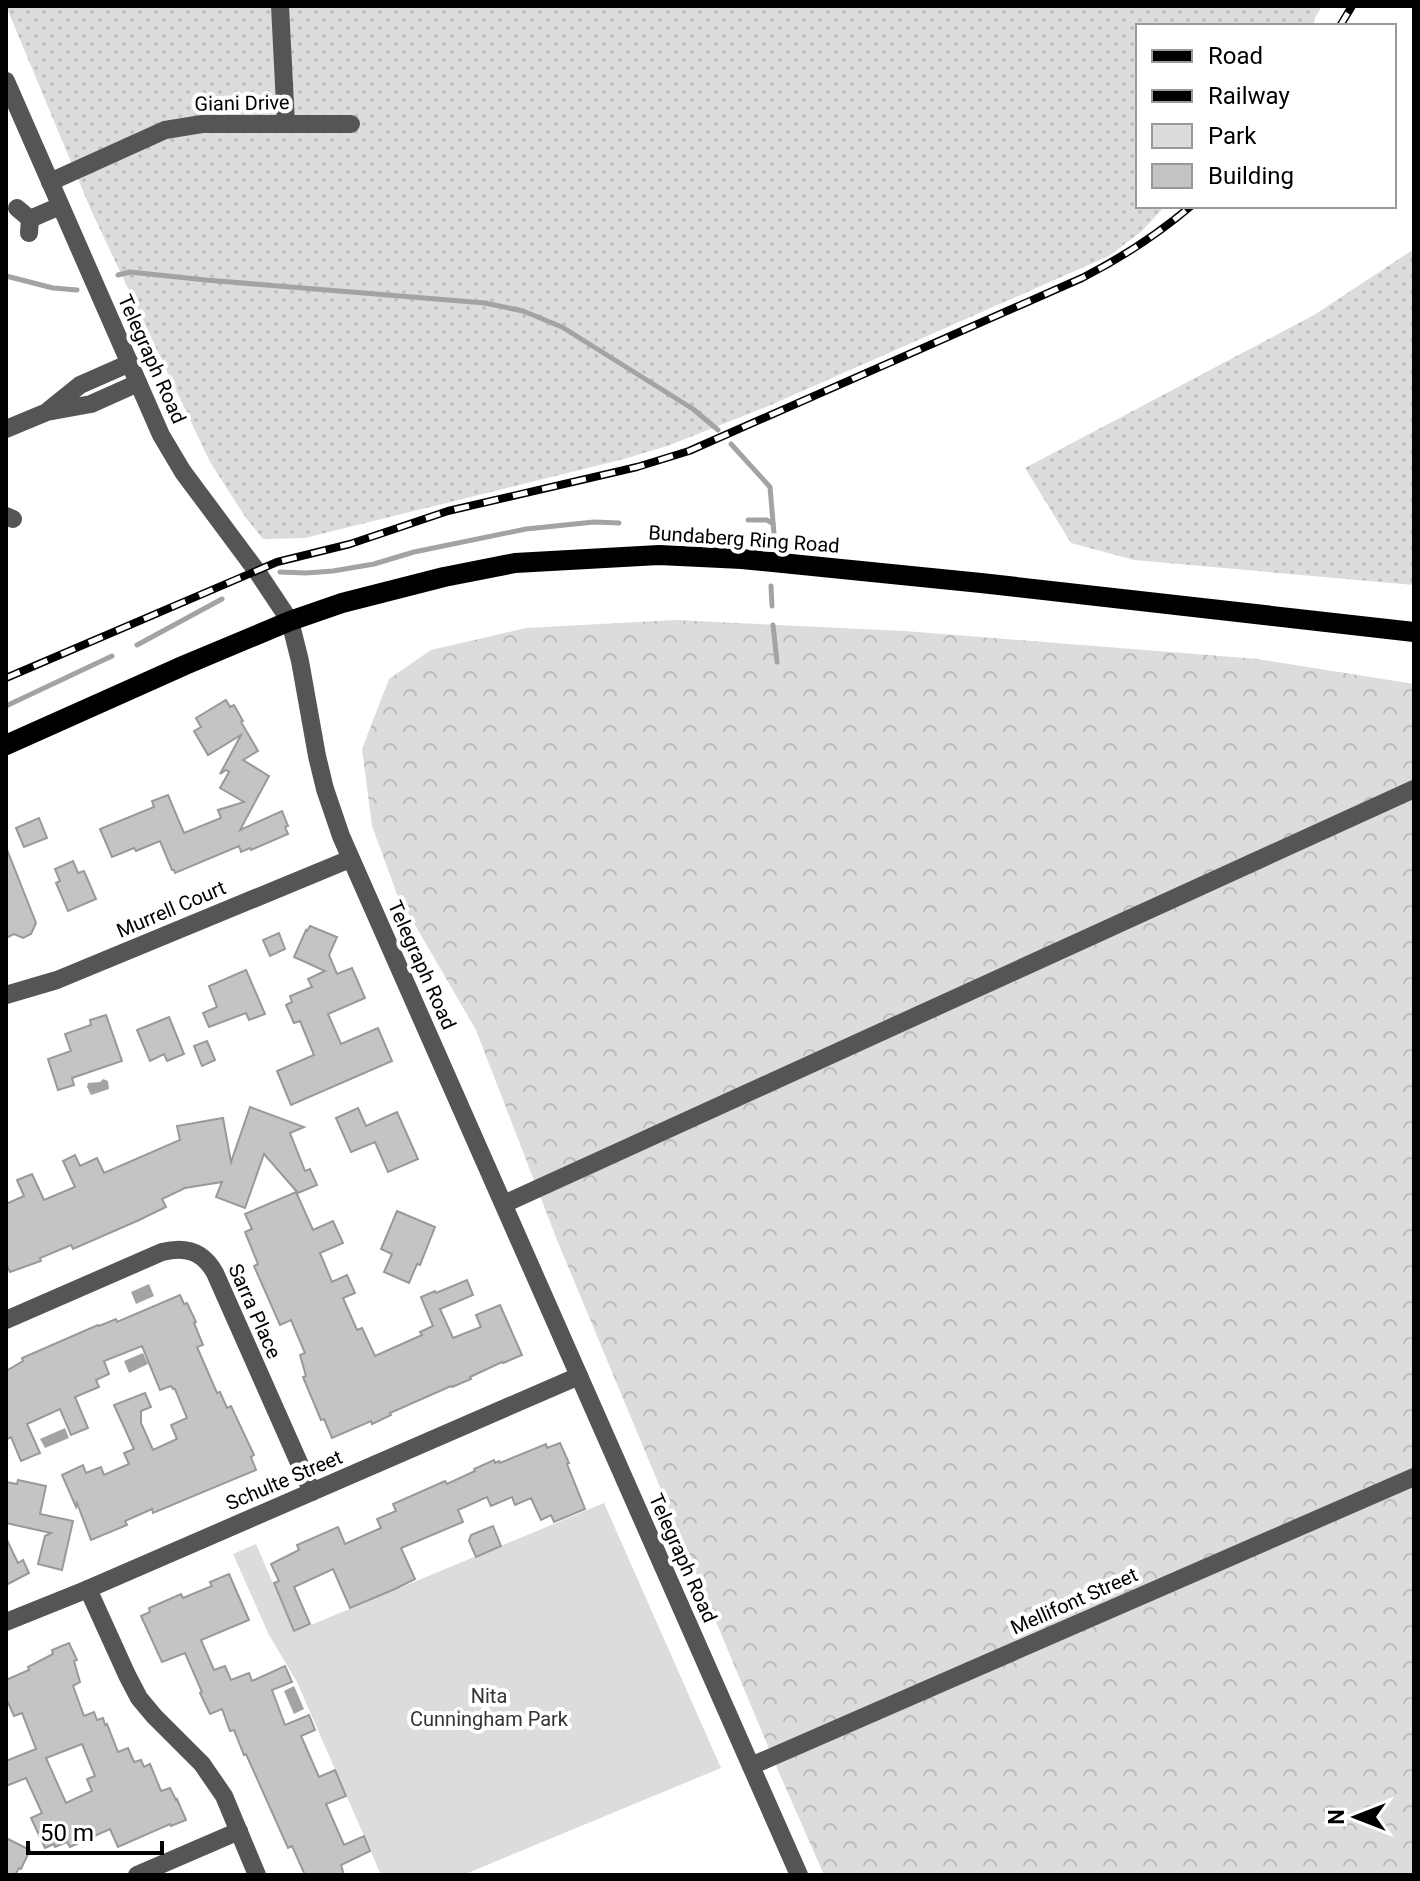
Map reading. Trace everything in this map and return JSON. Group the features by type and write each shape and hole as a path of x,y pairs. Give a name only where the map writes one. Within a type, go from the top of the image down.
{"main road":[{"name":"Bundaberg Ring Road","path":"6,745 290,621 444,577 515,563 659,555 742,559 1414,632"}],"street":[{"path":"280,6 286,124"},
{"name":"Telegraph Road","path":"6,81 161,435 183,472 290,621 325,789 350,859 799,1875"},
{"name":"Giani Drive","path":"50,182 165,130 202,124 351,124"},
{"path":"25,220 60,206"},
{"path":"47,412 80,385 130,363"},
{"path":"6,429 47,412 91,404 138,383"},
{"path":"504,1204 1414,789"},
{"name":"Murrell Court","path":"6,995 57,980 350,859"},
{"name":"Sarra Place","path":"6,1320 162,1252 194,1246 215,1273 312,1492"},
{"name":"Schulte Street","path":"6,1622 579,1376"},
{"name":"Mellifont Street","path":"751,1766 1414,1477"},
{"path":"88,1589 139,1698 202,1764 224,1796 257,1875"},
{"path":"137,1875 239,1831"}],"green space":[{"path":"6,6 1322,6 1314,24 1136,24 1136,208 1163,208 1142,231 1109,256 766,407 670,445 305,538 263,539 246,518 210,462 91,210"},
{"path":"1414,249 1414,585 1134,560 1071,543 1025,468 1314,315"},
{"path":"676,620 905,631 1258,659 1414,684 1414,1875 824,1875 557,1240 476,1030 397,894 372,826 362,749 389,679 431,650 526,628"},
{"name":"Nita Cunningham Park","path":"604,1503 721,1768 463,1875 381,1875 297,1682 269,1635 233,1554 256,1544 294,1632"}],"shaded area":[{"path":"103,1079 108,1081 109,1089 91,1095 88,1083"},
{"path":"149,1284 154,1296 136,1304 131,1292"},
{"path":"143,1353 148,1364 129,1373 124,1361"},
{"path":"65,1428 69,1438 45,1448 40,1439"},
{"path":"294,1686 304,1709 294,1714 284,1691"}],"building":[{"path":"226,700 230,707 234,705 258,751 243,760 269,776 240,830 282,811 288,834 251,850 241,852 239,846 175,873 160,841 112,857 100,829 154,807 152,801 168,795 184,833 221,818 218,810 244,802 220,788 229,772 226,770 220,774 241,735 208,755 194,731 201,727 196,718"},
{"path":"39,818 47,838 24,847 16,828"},
{"path":"6,847 36,923 31,934 23,938 14,934 6,938"},
{"path":"73,861 78,873 84,871 96,899 68,911 56,883 60,881 55,869"},
{"path":"310,926 337,937 329,955 337,974 352,968 365,998 328,1014 341,1044 378,1028 392,1061 291,1105 277,1071 314,1055 300,1021 294,1023 286,1005 292,1002 290,996 312,987 308,979 325,971 294,957"},
{"path":"279,933 285,949 270,956 263,940"},
{"path":"246,970 265,1014 249,1020 246,1013 209,1027 203,1013 217,1007 209,986"},
{"path":"106,1015 122,1061 72,1078 74,1085 58,1090 48,1059 71,1051 65,1034 91,1025 90,1020"},
{"path":"169,1017 184,1054 167,1061 164,1054 150,1061 137,1030"},
{"path":"207,1041 215,1060 202,1066 194,1046"},
{"path":"250,1107 304,1127 290,1133 305,1171 310,1169 317,1185 298,1193 264,1154 245,1208 216,1197 222,1182 185,1188 162,1199 166,1207 137,1221 10,1272 6,1264 6,1204 24,1196 17,1180 32,1174 44,1200 75,1187 63,1161 75,1155 80,1166 97,1158 104,1173 180,1140 177,1126 223,1118 231,1162"},
{"path":"358,1108 366,1126 397,1112 418,1159 388,1172 375,1142 351,1152 336,1118"},
{"path":"296,1192 313,1230 333,1221 343,1243 320,1253 332,1282 347,1275 355,1293 343,1298 357,1330 362,1328 375,1356 422,1335 420,1332 433,1326 421,1297 467,1280 473,1295 440,1309 453,1338 481,1327 476,1315 500,1305 522,1355 390,1413 372,1424 371,1421 332,1438 303,1377 306,1376 300,1355 305,1353 291,1320 280,1325 254,1266 258,1264 245,1232 252,1229 245,1214"},
{"path":"397,1211 435,1227 409,1283 384,1272 392,1254 381,1249"},
{"path":"180,1295 196,1322 203,1345 197,1347 217,1393 220,1392 227,1408 231,1406 254,1455 251,1457 256,1470 153,1513 152,1509 125,1521 127,1525 91,1540 62,1475 83,1465 86,1473 101,1467 104,1475 129,1464 124,1453 134,1449 114,1405 145,1393 151,1407 141,1411 141,1423 153,1450 177,1439 171,1425 187,1418 175,1389 171,1386 160,1390 142,1346 104,1361 109,1374 96,1380 99,1387 75,1397 88,1428 71,1435 60,1409 27,1424 40,1453 21,1461 11,1437 6,1440 6,1371 23,1361 22,1358 98,1325 116,1319 117,1322"},
{"path":"560,1443 585,1509 554,1522 551,1515 541,1520 531,1498 515,1505 512,1497 491,1506 487,1497 458,1510 463,1522 401,1548 415,1579 395,1589 350,1608 333,1569 294,1587 310,1624 294,1631 274,1583 279,1581 271,1564 299,1550 297,1545 338,1527 345,1544 381,1528 377,1519 396,1511 393,1504 445,1481 447,1484 494,1460 500,1463 546,1444 547,1448"},
{"path":"18,1480 46,1486 40,1514 73,1521 62,1570 38,1564 45,1536 51,1533 6,1523 6,1482 17,1484"},
{"path":"493,1526 501,1546 476,1557 469,1541 471,1535"},
{"path":"6,1538 18,1563 23,1560 29,1573 6,1585"},
{"path":"229,1574 249,1620 201,1640 214,1670 225,1666 231,1680 249,1673 252,1681 285,1666 292,1682 272,1690 285,1725 309,1715 315,1730 301,1736 319,1777 335,1770 346,1796 326,1804 344,1845 364,1836 370,1851 341,1865 344,1875 305,1875 292,1846 288,1848 222,1709 210,1714 185,1653 162,1662 141,1616 150,1612 149,1608 181,1594 183,1598 212,1586 210,1582"},
{"path":"69,1643 77,1660 74,1661 80,1682 73,1686 84,1716 94,1712 97,1720 103,1718 118,1752 128,1748 134,1762 141,1760 144,1767 150,1764 161,1791 170,1788 186,1820 118,1847 110,1829 70,1847 67,1842 45,1848 31,1818 42,1813 26,1778 6,1786 6,1761 36,1749 22,1713 14,1716 6,1698 6,1680 29,1670 28,1667 53,1654 52,1650","holes":["82,1744 95,1776 87,1779 92,1791 66,1803 46,1758"]},
{"path":"6,1838 30,1850 15,1875 6,1875"}],"waterway":[{"path":"118,275 130,272 485,303 523,311 562,327 693,409 718,430"},
{"path":"6,276 53,288 77,290"},
{"path":"731,444 770,487 774,534"},
{"path":"748,520 767,520 773,524"},
{"path":"280,572 333,571 374,564 414,552 526,529 594,522 619,523"},
{"path":"771,586 772,606"},
{"path":"137,645 222,599"},
{"path":"773,625 777,662"},
{"path":"6,706 112,656"}],"railway":[{"path":"1341,24 1352,6"},
{"path":"6,678 277,562 350,544 448,511 637,467 689,451 1082,278 1138,245 1189,208"}]}
